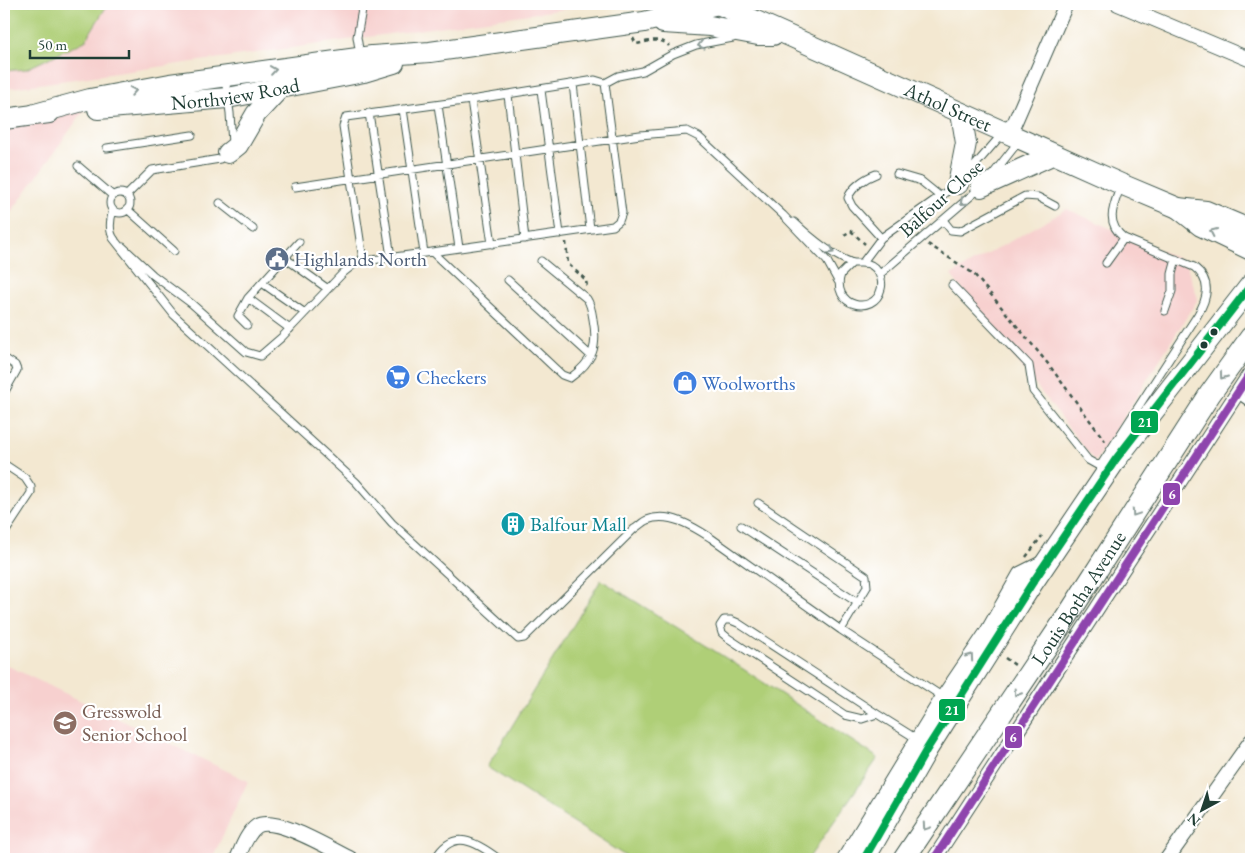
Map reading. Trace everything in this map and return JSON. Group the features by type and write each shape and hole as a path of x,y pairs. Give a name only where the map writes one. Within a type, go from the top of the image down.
{"main road":[{"path":"642,22 664,4"},
{"name":"Northview Road","path":"35,114 90,99 224,77 360,58 430,52 642,22 718,4"},
{"name":"Athol Street","path":"718,4 960,113 1012,132 1052,154 1178,208 1201,226 1251,250"},
{"path":"642,22 710,26 768,36 783,34"},
{"name":"Northview Road","path":"4,119 35,114 227,98 364,72 430,52"},
{"path":"228,153 238,145 256,114 280,88"},
{"path":"958,184 966,143 960,113"},
{"path":"981,187 1052,154"},
{"name":"Athol Street","path":"1178,208 1206,211 1250,226"},
{"path":"864,859 927,750 1048,559 1116,459 1251,285"},
{"name":"Louis Botha Avenue","path":"904,859 1147,495 1202,406 1248,348"}],"street":[{"path":"1012,132 1066,4"},
{"path":"1118,4 1251,60"},
{"name":"Louis Botha Avenue","path":"934,859 1251,372"},
{"path":"844,859 943,697 987,632 1020,574 1048,559"},
{"path":"1167,859 1251,740"},
{"path":"237,859 249,835 259,825 272,823 351,859"}],"lane":[{"path":"360,58 357,36 362,4"},
{"path":"363,260 342,126 346,116 508,95 595,80 605,83 618,76 643,71 673,54 696,45 748,33"},
{"path":"127,196 146,174 152,170 220,159 228,153 232,143 232,132 224,77"},
{"path":"113,238 246,352 260,356 290,329 343,273 363,260 492,244 613,226 619,221 622,213 605,83"},
{"path":"573,84 590,229"},
{"path":"541,90 563,233"},
{"path":"508,95 524,239"},
{"path":"471,100 492,244"},
{"path":"438,105 459,248"},
{"path":"403,110 424,253"},
{"path":"370,114 391,257"},
{"path":"295,187 640,135 687,131 698,137 783,215 827,261 838,281 841,295 846,301 853,304 867,304 878,295 882,281 876,268 863,262 852,263 845,267 838,281"},
{"name":"Balfour Close","path":"863,262 881,238 942,198 1012,132"},
{"name":"Balfour Close","path":"880,274 981,187 1012,132"},
{"path":"107,148 192,135"},
{"path":"78,166 113,196"},
{"path":"876,174 866,178 852,191 848,198 852,206 881,238"},
{"path":"897,174 920,182 942,198"},
{"path":"952,285 1029,365 1033,391 1088,460 1098,465 1102,463 1197,316 1206,298 1206,280 1201,272 1176,259 1124,238 1116,231 1111,216 1121,184"},
{"path":"117,193 127,196 130,200 128,209 123,212 114,210 111,206 113,196 117,193"},
{"path":"943,220 952,230 960,231 1025,196 1033,195 1055,206"},
{"path":"220,203 253,229"},
{"path":"128,209 174,251"},
{"path":"114,210 110,218 113,238 174,316 356,482 392,523 518,639 524,638 634,530 647,520 665,518 689,525 711,538 841,630 943,697"},
{"path":"783,215 821,245 852,263"},
{"path":"1106,263 1124,238"},
{"path":"247,325 238,316 248,298 299,242"},
{"path":"432,252 562,375 572,376 595,349 595,327 590,304 541,261"},
{"path":"285,258 328,289"},
{"path":"1165,311 1172,291 1172,274 1176,259"},
{"path":"508,280 591,356"},
{"path":"262,283 305,313"},
{"path":"248,298 290,329"},
{"path":"4,358 15,365 17,370 4,392"},
{"path":"1237,394 1251,404"},
{"path":"4,464 25,478 31,487 31,493 4,534"},
{"path":"758,504 866,576 868,587 841,630"},
{"path":"741,526 858,603"},
{"path":"877,714 862,720 845,715 728,638 722,633 720,626 724,620 738,623 917,739"},
{"path":"435,859 441,848 450,841 457,840 482,849 499,859"}],"path":[{"path":"642,22 636,44 664,41 673,54"},
{"path":"844,235 852,231 871,251"},
{"path":"563,233 568,264 586,280 588,285 583,296"},
{"path":"921,239 974,274 1050,365 1111,449"},
{"path":"991,649 1029,674"}],"shaded area":[{"path":"4,4 600,4 4,89"},
{"path":"90,102 4,222 4,115"},
{"path":"1067,209 1186,262 1198,299 1095,462 951,275"},
{"name":"Gresswold Senior School","path":"4,664 248,781 212,859 4,859"}],"green space":[{"path":"4,4 108,4 85,41 26,69 4,71"},
{"path":"601,580 737,665 878,758 808,859 630,859 487,767"}],"transit line":[{"name":"21","path":"864,859 927,749 1031,585 1116,459 1251,285"},
{"name":"6","path":"934,859 1251,372"}],"place":[{"name":"Highlands North","path":"277,259"},
{"name":"Checkers","path":"398,377"},
{"name":"Woolworths","path":"685,383"},
{"name":"Balfour Mall","path":"513,524"},
{"name":"Gresswold Senior School","path":"65,723"}]}
